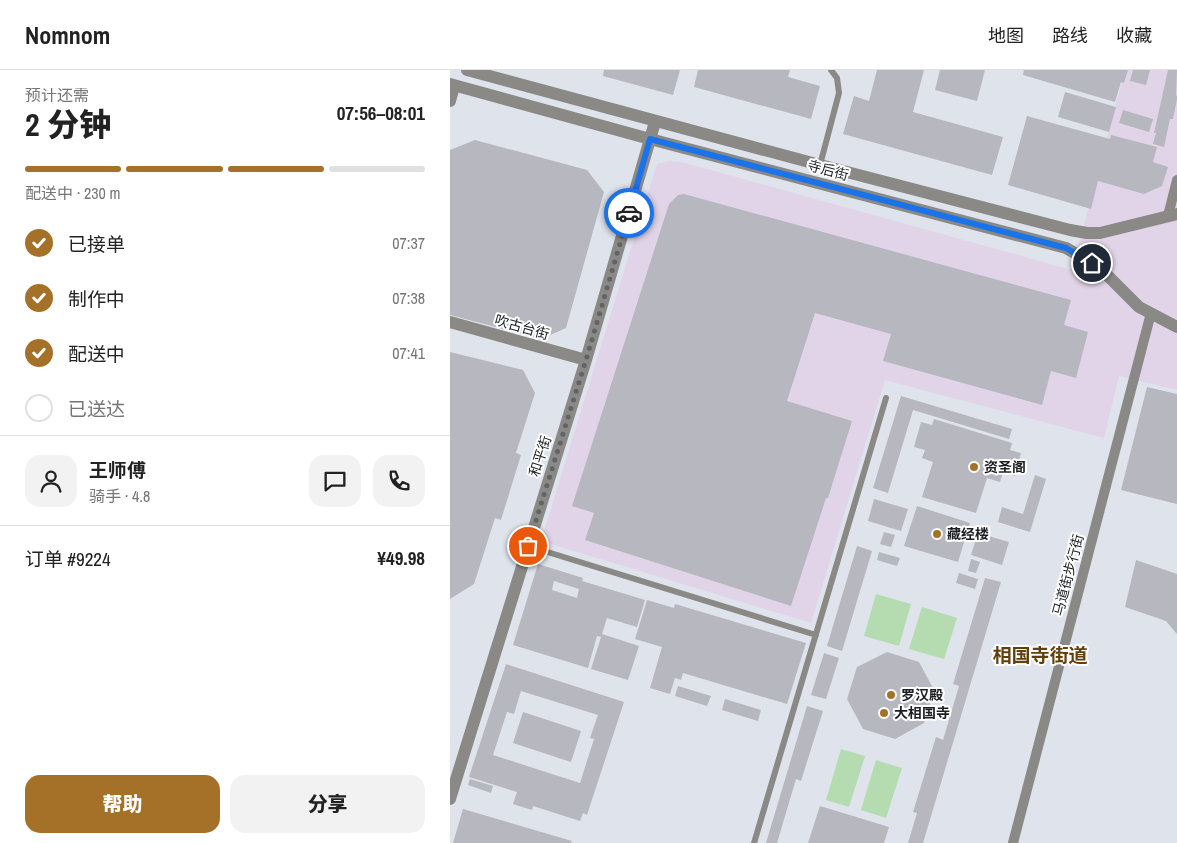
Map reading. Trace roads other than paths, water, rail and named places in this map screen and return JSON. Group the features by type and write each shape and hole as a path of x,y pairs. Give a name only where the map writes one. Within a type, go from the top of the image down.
{"street":[{"name":"寺后街","path":"467,70 655,122 1070,230 1100,233 1172,215"},
{"name":"寺后街","path":"452,85 1066,248 1092,263 1107,275 1139,307 1177,327"},
{"path":"450,101 452,85"},
{"name":"和平街","path":"450,799 586,360 655,122"},
{"path":"1172,215 1177,180"},
{"name":"马道街步行街","path":"1013,843 1151,314"},
{"name":"吹古台街","path":"450,322 586,360"}],"lane":[{"path":"820,165 839,94 837,78 830,70"},
{"path":"754,843 886,398"},
{"path":"528,546 816,635"}],"place":[{"name":"资圣阁","path":"974,467"},
{"name":"藏经楼","path":"937,534"},
{"name":"罗汉殿","path":"891,695"},
{"name":"大相国寺","path":"884,713"}],"district":[{"name":"相国寺街道","path":"1040,655"}]}
